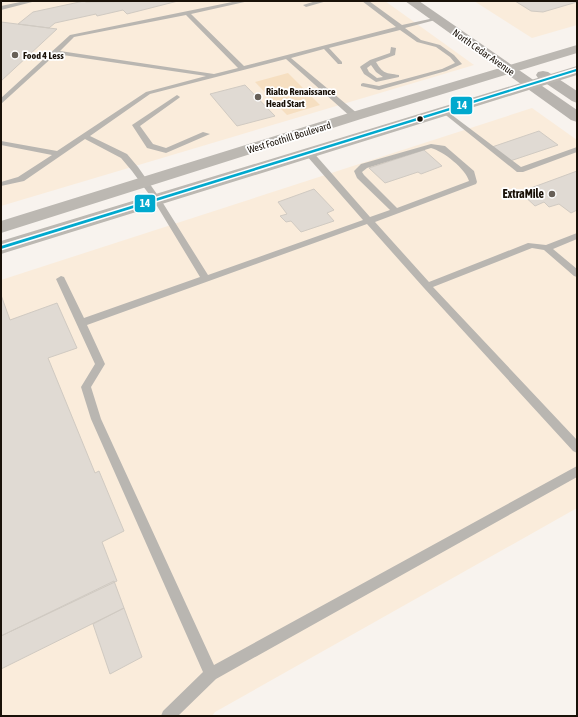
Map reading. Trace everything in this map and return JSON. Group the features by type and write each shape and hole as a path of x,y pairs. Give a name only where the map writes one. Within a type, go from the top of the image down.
{"main road":[{"name":"North Cedar Avenue","path":"411,1 577,117"},
{"name":"North Cedar Avenue","path":"432,1 457,17"},
{"name":"West Foothill Boulevard","path":"1,227 355,116 577,49"},
{"name":"North Cedar Avenue","path":"513,54 577,98"},
{"name":"West Foothill Boulevard","path":"1,248 577,70"}],"lane":[{"path":"1,8 33,1"},
{"path":"1,102 72,36 246,1"},
{"path":"306,5 324,1"},
{"path":"363,85 379,88 444,70 459,64 438,46 419,41 365,1"},
{"path":"188,13 243,69"},
{"path":"1,184 21,179 148,93 288,58 437,18"},
{"path":"326,48 340,63"},
{"path":"393,48 393,54 372,61 363,67 366,74 376,80 390,78 456,60"},
{"path":"54,52 218,76"},
{"path":"288,58 355,116"},
{"path":"372,61 378,71 390,78"},
{"path":"177,97 136,125 150,146 166,151 206,134"},
{"path":"444,111 520,170 575,152"},
{"path":"86,136 124,156 157,200 206,279"},
{"path":"1,142 59,154"},
{"path":"82,323 452,191 473,182 474,178 471,173 438,147 425,146 364,166 358,172 360,176 395,211"},
{"path":"309,153 427,286 577,448"},
{"path":"547,248 577,236"},
{"path":"427,286 531,245 547,248 577,274"},
{"path":"61,280 100,364 86,387 96,420 210,674"},
{"path":"168,716 210,674 577,471"}],"shaded area":[{"path":"10,1 385,1 474,65 1,206 1,3"},
{"path":"474,1 577,1 577,25 532,38"},
{"path":"288,73 320,105 287,115 255,82"},
{"path":"532,108 577,140 577,508 215,712 212,716 1,716 1,280"}],"building":[{"path":"84,1 178,1 127,14 123,10 97,16 96,14 55,23 49,28 18,24 33,12"},
{"path":"515,1 577,2 543,12 531,11"},
{"name":"Food 4 Less","path":"1,22 57,29 1,81"},
{"path":"245,85 275,116 237,126 210,94"},
{"path":"539,131 558,145 510,161 492,147"},
{"path":"424,150 442,166 421,174 418,172 385,183 369,168"},
{"path":"577,171 577,210 571,213 559,204 549,207 544,202 535,206 520,192"},
{"path":"314,189 334,210 327,213 334,221 301,232 291,221 286,222 280,216 287,214 278,202"},
{"path":"1,295 10,320 57,303 77,348 48,358 95,473 99,471 124,531 102,542 117,581 1,636"},
{"path":"114,581 124,608 1,669 1,636"},
{"path":"124,608 142,657 110,674 93,624"}],"transit line":[{"name":"14","path":"1,248 577,70"}],"place":[{"name":"Food 4 Less","path":"15,55"},
{"name":"Rialto Renaissance Head Start","path":"258,97"},
{"name":"ExtraMile","path":"552,194"}]}
